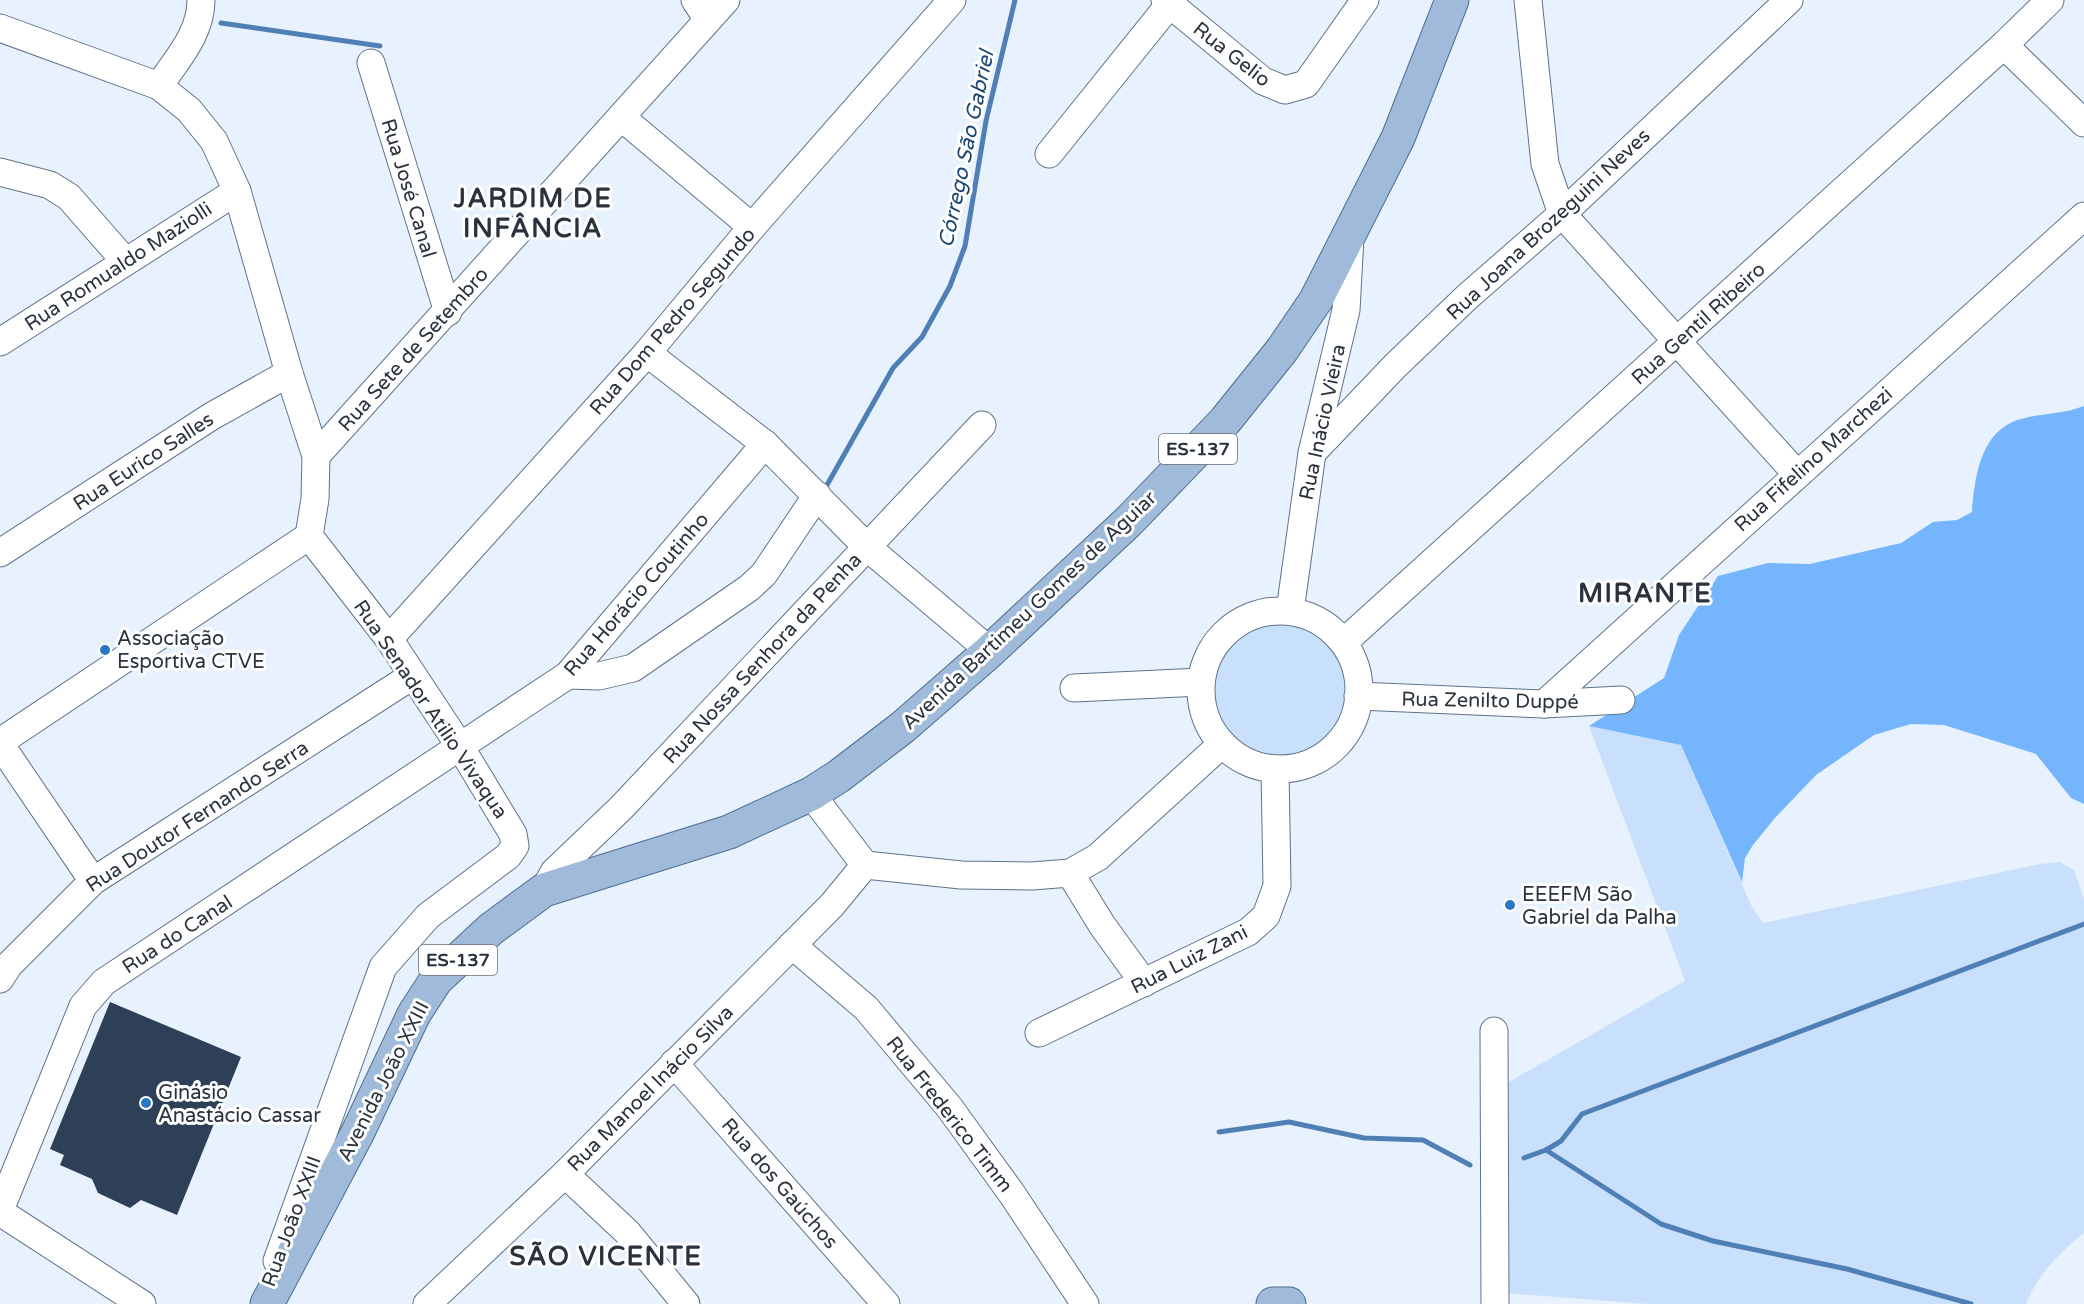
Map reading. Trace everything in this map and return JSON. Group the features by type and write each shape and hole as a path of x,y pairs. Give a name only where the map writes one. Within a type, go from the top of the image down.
{"main road":[{"name":"Avenida Bartimeu Gomes de Aguiar","path":"811,794 903,727 990,651 1129,521 1226,421 1282,350 1310,309 1351,234 1398,138 1452,0"},
{"name":"Avenida João XXIII","path":"267,1304 358,1132 409,1024 436,980 491,929 544,890 729,832 811,794"},
{"path":"1273,1304 1289,1304"}],"street":[{"path":"159,86 193,36 201,12 201,0"},
{"name":"Rua Sete de Setembro","path":"316,456 448,312 621,117 701,10 726,0"},
{"name":"Rua Dom Pedro Segundo","path":"389,639 647,353 752,227 952,0"},
{"name":"Rua Gelio","path":"1169,1 1263,81 1285,90 1306,84 1365,0"},
{"path":"1529,0 1545,164 1562,214 1797,473"},
{"name":"Rua Joana Brozeguini Neves","path":"1312,453 1403,358 1562,214 1789,0"},
{"name":"Rua Gentil Ribeiro","path":"1344,642 1678,342 2004,45 2050,0"},
{"path":"1049,154 1169,1"},
{"path":"0,28 159,86 189,110 214,141 237,191 289,373 316,456 315,499 309,536 0,743 93,881"},
{"path":"2004,45 2084,123"},
{"name":"Rua José Canal","path":"371,63 448,312"},
{"path":"621,117 752,227"},
{"path":"0,172 50,184 69,197 125,261"},
{"name":"Rua Romualdo Maziolli","path":"0,342 237,191"},
{"name":"Rua Fifelino Marchezi","path":"1544,704 1797,473 2081,225"},
{"name":"Rua Inácio Vieira","path":"1290,611 1312,453 1346,310 1351,234"},
{"path":"647,353 765,444 867,547 990,651"},
{"name":"Rua Eurico Salles","path":"0,553 212,416 289,373"},
{"name":"Rua Nossa Senhora da Penha","path":"544,890 554,872 621,808 982,425"},
{"name":"Rua Horácio Coutinho","path":"461,748 568,675 765,444"},
{"path":"568,675 599,676 633,668 749,588 764,574 817,495"},
{"name":"Rua Senador Atilio Vivaqua","path":"309,536 389,639 461,748 513,834 515,846 508,856 489,873"},
{"path":"1264,611 1290,611 1316,619 1344,642 1356,670 1358,696 1355,716 1343,738 1324,756 1300,766 1275,769 1255,765 1237,757 1222,744 1209,726 1202,705 1201,682 1207,658 1221,636 1240,620 1264,611"},
{"name":"Rua Doutor Fernando Serra","path":"0,979 9,965 93,881 412,676"},
{"path":"1074,688 1201,682"},
{"name":"Rua Zenilto Duppé","path":"1358,696 1544,704 1622,700"},
{"path":"811,794 865,865 962,875 1032,876 1070,873 1098,857 1222,744"},
{"name":"Rua do Canal","path":"0,1211 83,1006 91,994 114,975 461,748"},
{"name":"Rua Luiz Zani","path":"1040,1033 1248,932 1266,916 1277,886 1275,769"},
{"name":"Rua Manoel Inácio Silva","path":"443,1299 832,905 865,865"},
{"name":"Rua João XXIII","path":"261,1304 383,967 428,916 489,873"},
{"path":"1070,873 1102,925 1144,982"},
{"name":"Rua Frederico Timm","path":"792,945 866,1008 949,1107 1012,1194 1085,1304"},
{"path":"1494,1031 1495,1304"},
{"name":"Rua dos Gaúchos","path":"674,1063 886,1304"},
{"path":"565,1174 627,1232 686,1304"},
{"path":"0,1211 142,1304"}],"shaded area":[{"path":"2084,406 2084,804 2071,798 2036,754 1944,725 1911,724 1874,735 1816,775 1753,845 1745,858 1742,882 1681,745 1589,726 1664,678 1679,635 1718,576 1768,563 1810,564 1901,543 1933,522 1957,520 1972,512 1978,468 1983,454 1999,431 2010,423 2025,418 2069,411"},
{"path":"1280,618 1307,624 1319,630 1329,639 1338,649 1344,661 1350,688 1344,715 1338,727 1329,737 1319,746 1307,752 1280,758 1253,752 1241,746 1231,737 1222,727 1216,715 1210,688 1216,661 1222,649 1231,639 1241,630 1253,624"},
{"path":"1589,726 1681,745 1752,907 1763,923 2040,864 2060,862 2074,870 2084,899 2084,1233 2050,1265 2036,1283 2026,1304 1648,1304 1504,1293 1507,1083 1685,981"}],"building":[{"name":"Ginásio Anastácio Cassar","path":"110,1002 241,1057 177,1215 141,1200 130,1208 98,1193 92,1179 60,1165 64,1155 50,1149"}],"waterway":[{"name":"Córrego São Gabriel","path":"827,485 893,368 922,337 950,286 965,246 986,121 1015,0"},
{"path":"221,23 380,46"},
{"path":"1524,1158 1546,1150 1561,1141 1582,1114 2084,924"},
{"path":"1219,1132 1289,1122 1364,1138 1423,1140 1470,1165"},
{"path":"1546,1150 1661,1224 1713,1241 1847,1269 1971,1304"}],"place":[{"name":"Associação Esportiva CTVE","path":"105,650"},
{"name":"EEEFM São Gabriel da Palha","path":"1510,905"},
{"name":"Ginásio Anastácio Cassar","path":"146,1103"}],"district":[{"name":"JARDIM DE INFÂNCIA","path":"533,212"},
{"name":"MIRANTE","path":"1645,593"},
{"name":"SÃO VICENTE","path":"606,1256"}]}
